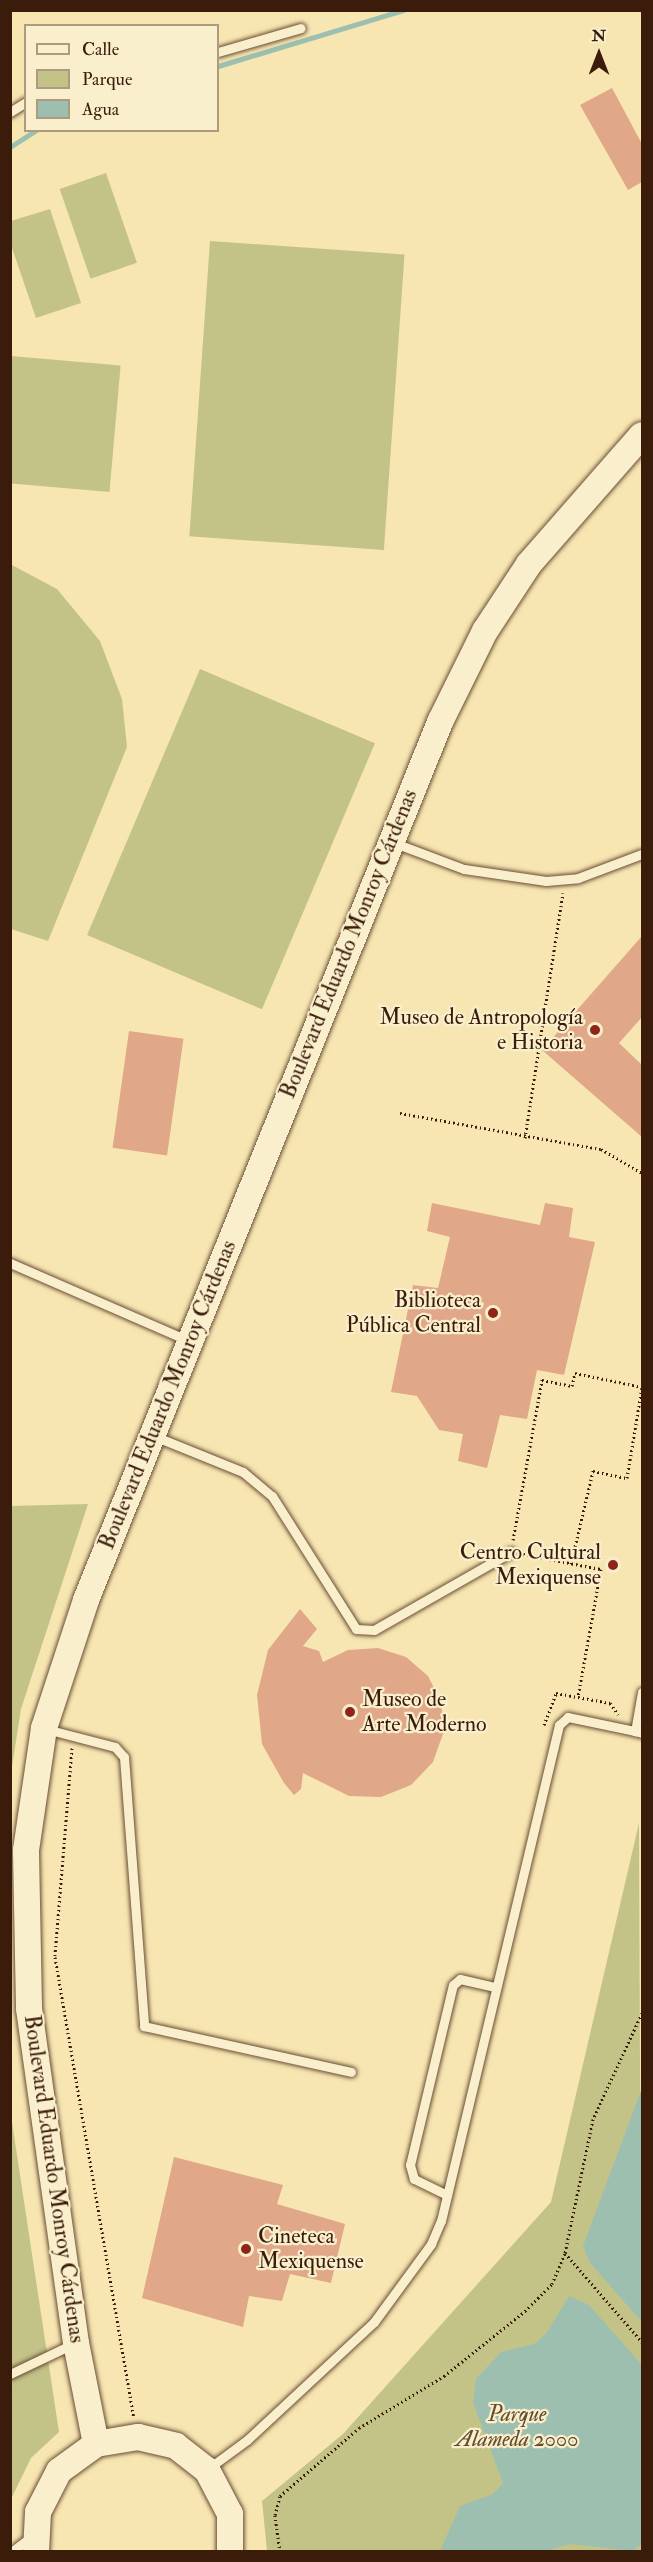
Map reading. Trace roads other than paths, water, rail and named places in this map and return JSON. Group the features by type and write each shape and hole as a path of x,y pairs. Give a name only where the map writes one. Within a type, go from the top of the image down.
{"main road":[{"name":"Boulevard Eduardo Monroy Cárdenas","path":"96,2444 76,2343 29,2008 25,1940 26,1850 44,1728 86,1600 189,1341 390,842 485,631 567,518 642,435"},
{"path":"35,2543 46,2490 59,2471 96,2444 138,2437 176,2446 207,2470 230,2514 230,2552"}],"lane":[{"path":"219,52 301,28"},
{"path":"10,112 24,103"},
{"path":"390,842 464,869 565,879 642,854"},
{"path":"10,1263 189,1341"},
{"path":"152,1436 243,1472 272,1496 356,1629 374,1630 511,1552"},
{"path":"207,2470 247,2440 374,2322 431,2244 447,2195 494,1987 561,1721 575,1718 639,1732 642,1692"},
{"path":"44,1728 115,1747 124,1757 144,2026 351,2072"},
{"path":"447,2195 414,2179 410,2165 453,1985 460,1979 494,1987"},
{"path":"10,2374 76,2343"},
{"path":"11,2552 35,2543"}],"water":[{"path":"642,2088 642,2322 590,2263 583,2246"},
{"path":"569,2296 589,2305 642,2365 642,2544 633,2551 570,2544 546,2551 440,2551 460,2506 493,2494 503,2483 473,2403 476,2379 501,2352 534,2344 546,2334"}],"waterway":[{"path":"219,66 404,10"},
{"path":"10,147 33,132"}],"place":[{"name":"Museo de Antropología e Historia","path":"595,1030"},
{"name":"Biblioteca Pública Central","path":"493,1313"},
{"name":"Centro Cultural Mexiquense","path":"613,1565"},
{"name":"Museo de Arte Moderno","path":"350,1712"},
{"name":"Cineteca Mexiquense","path":"246,2249"}],"park label":[{"name":"Parque Alameda 2000","path":"517,2426"}]}
